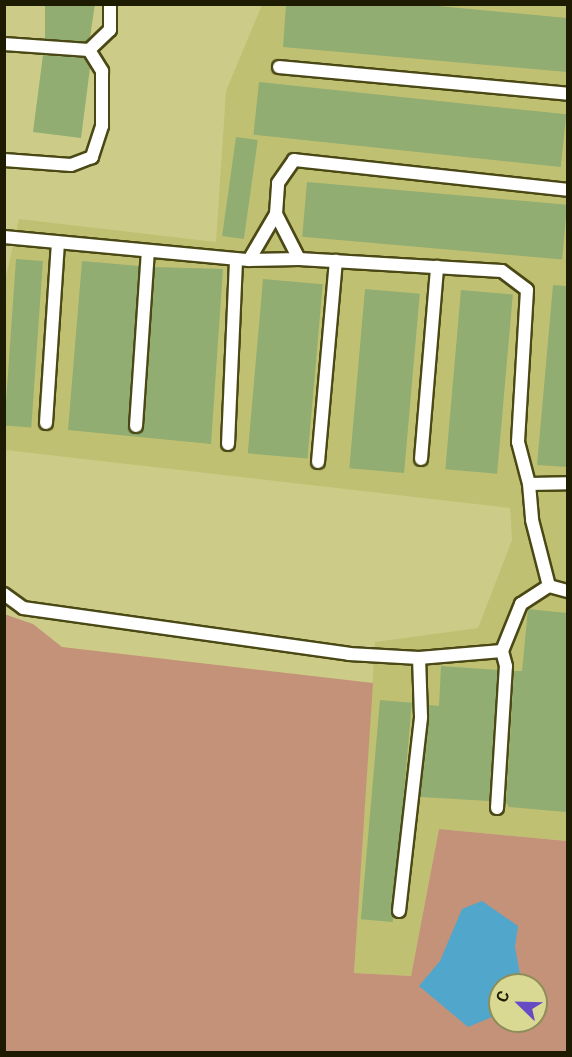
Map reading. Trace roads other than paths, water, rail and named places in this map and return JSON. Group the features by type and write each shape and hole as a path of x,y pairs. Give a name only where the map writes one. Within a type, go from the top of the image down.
{"lane":[{"path":"4,44 89,50 110,30 110,4"},
{"path":"4,160 71,165 92,158 102,126 102,71 89,50"},
{"path":"279,67 567,94"},
{"path":"299,259 276,214 278,183 294,160 567,190"},
{"path":"228,444 243,260 276,214"},
{"path":"4,237 243,260 299,259 502,271 527,290 518,442 530,484 532,520 549,586"},
{"path":"46,423 58,243"},
{"path":"136,426 148,251"},
{"path":"318,462 336,261"},
{"path":"421,459 437,267"},
{"path":"530,484 567,483"},
{"path":"497,808 506,666 502,651 521,604 549,586 567,591"},
{"path":"4,594 23,608 349,654 419,658 502,651"},
{"path":"399,911 420,717 419,658"}],"water":[{"path":"482,901 518,926 515,947 520,973 488,973 488,1019 468,1027 419,986 440,961 462,909"}]}
